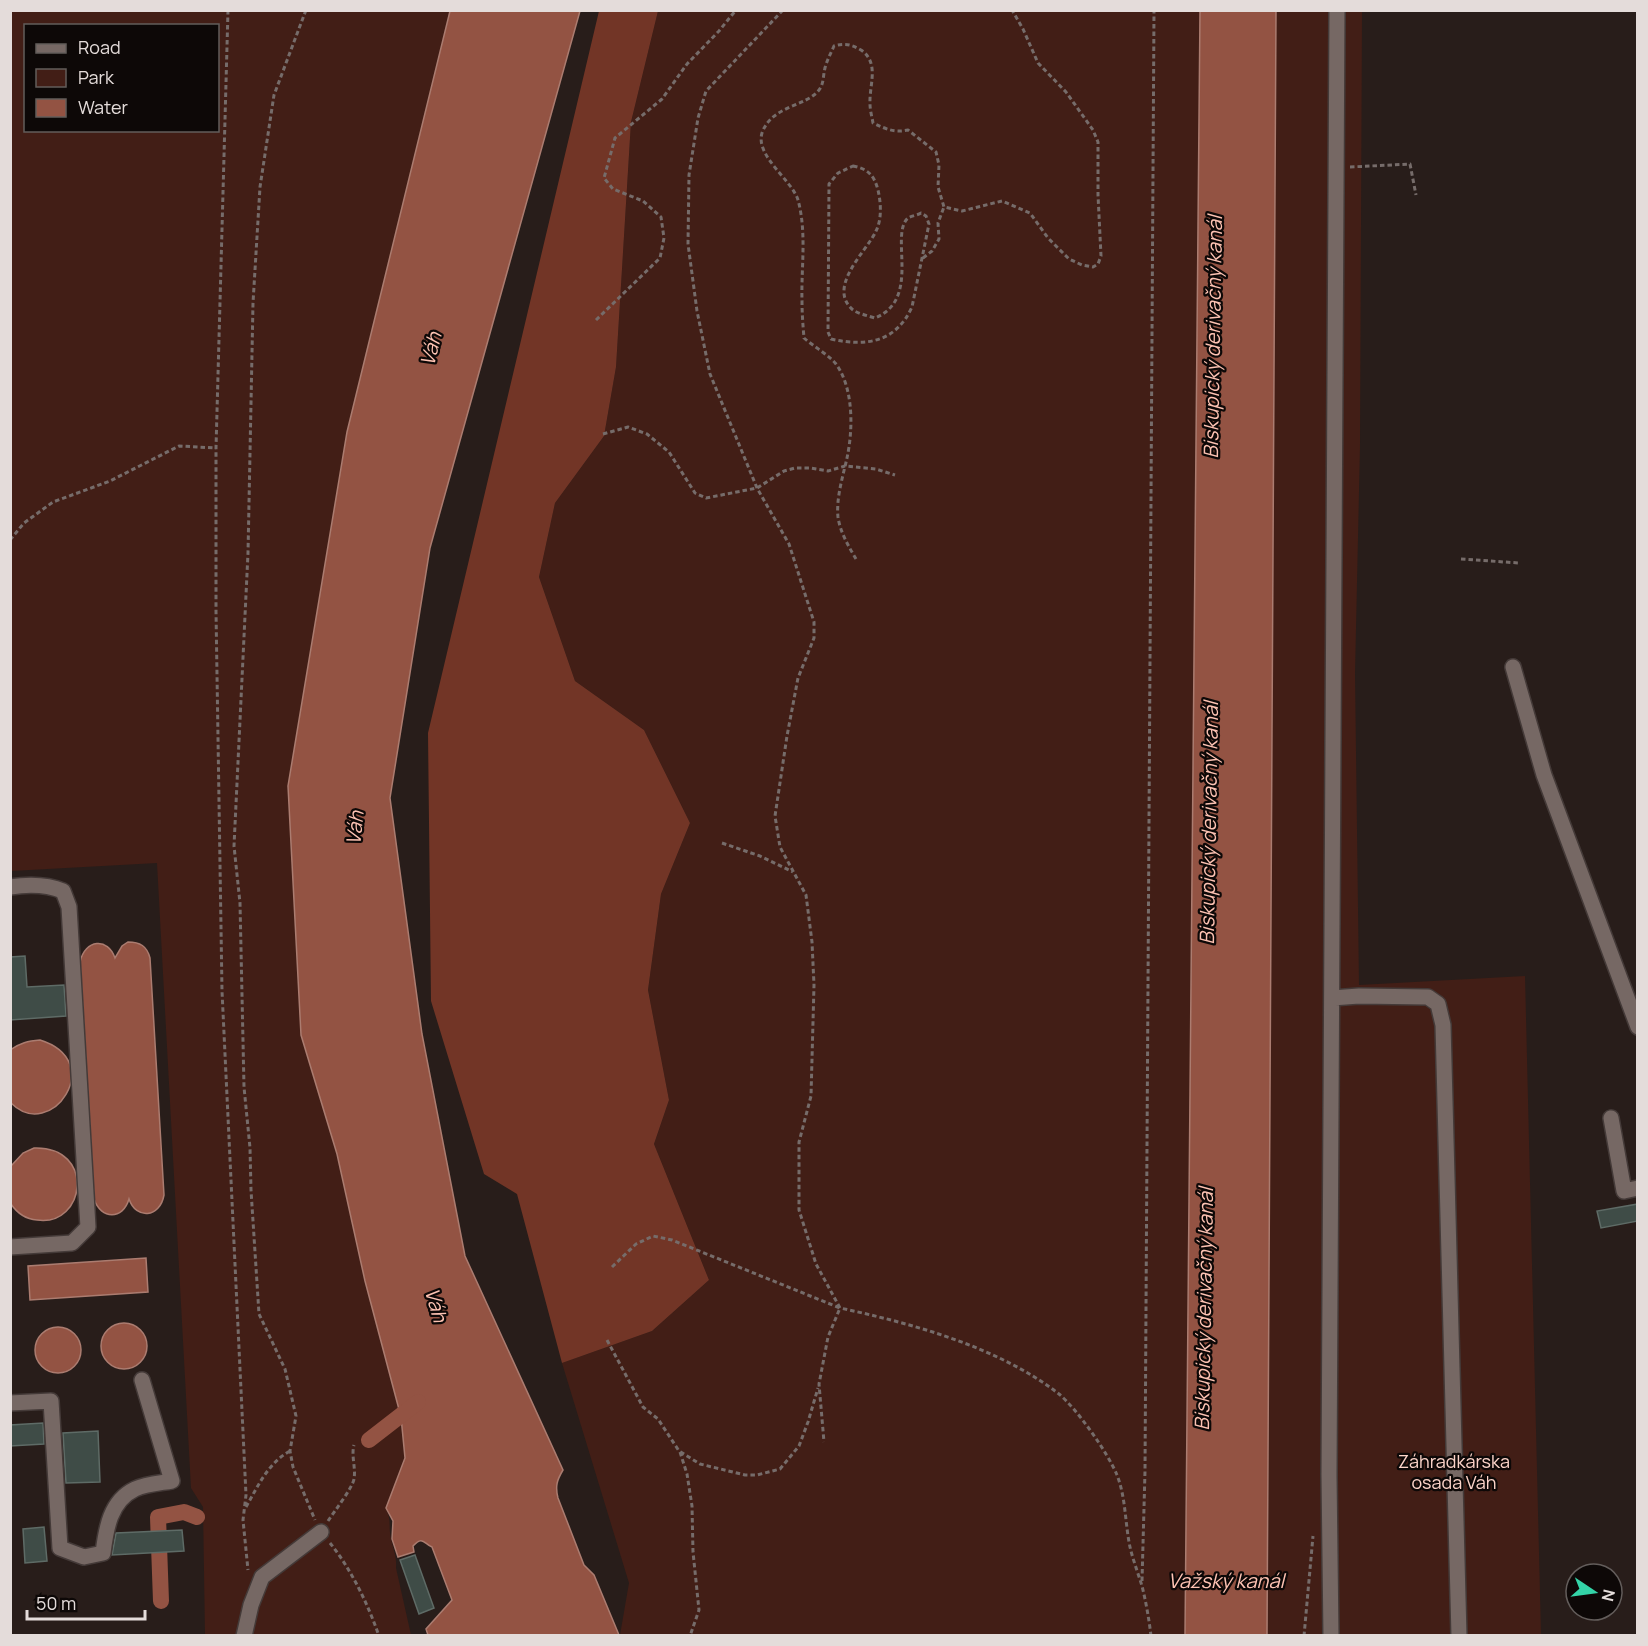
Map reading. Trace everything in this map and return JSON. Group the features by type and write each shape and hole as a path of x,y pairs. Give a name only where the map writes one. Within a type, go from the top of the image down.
{"lane":[{"path":"1331,1635 1329,1475 1337,10"},
{"path":"1513,667 1544,775 1638,1027"},
{"path":"10,886 26,884 51,886 63,891 69,907 88,1227 72,1243 10,1247"},
{"path":"1332,998 1428,997 1438,1004 1443,1025 1459,1635"},
{"path":"1611,1118 1624,1191 1638,1188"},
{"path":"10,1403 51,1401 60,1548 84,1557 104,1553 107,1526 116,1505 135,1489 172,1481 142,1380"},
{"path":"244,1635 251,1605 262,1577 321,1532"}],"path":[{"path":"228,10 216,448 216,611 222,991 246,1495 243,1520 248,1574"},
{"path":"306,10 274,94 260,187 252,303 248,553 234,846 240,903 244,1087 250,1148 259,1314 285,1370 296,1416 290,1451 293,1467 321,1532 338,1554 373,1619 379,1635"},
{"path":"596,320 660,258 664,238 661,217 643,201 613,189 604,178 615,138 662,99 687,64 736,10"},
{"path":"783,10 706,91 698,118 689,175 688,244 697,311 710,374 757,488 789,544 814,622 815,631 798,678 775,816 780,847 806,895 812,942 814,985 811,1096 799,1142 799,1210 816,1264 840,1308"},
{"path":"944,207 962,211 1002,201 1030,213 1048,238 1069,259 1094,267 1101,256 1098,142 1093,130 1066,92 1038,63 1023,28 1012,10"},
{"path":"1142,1585 1145,1447 1154,10"},
{"path":"856,560 848,546 838,517 841,484 849,449 851,411 844,380 835,363 804,338 803,248 798,199 790,183 775,170 764,149 761,137 766,126 784,109 814,95 821,87 825,68 834,46 843,43 854,46 867,54 872,66 870,103 873,123 888,130 900,132 908,130 936,152 939,165 938,187 944,207 938,223 939,239 932,251 922,259 912,307 898,328 884,338 869,342 844,342 831,339 828,332 830,184 838,173 854,166 865,168 874,177 881,210 876,231 846,279 845,297 853,310 875,318 887,313 900,286 903,267 902,228 908,218 921,213 926,216 928,224 922,259"},
{"path":"1336,168 1410,164 1416,195"},
{"path":"603,434 628,427 647,434 669,452 695,492 706,498 757,488 784,471 795,468 828,471 845,466 876,470 895,476"},
{"path":"10,540 24,523 53,502 110,481 179,446 216,448"},
{"path":"1461,559 1519,563"},
{"path":"722,843 760,856 794,873"},
{"path":"612,1267 636,1244 653,1236 672,1240 840,1308 884,1317 958,1340 1019,1370 1060,1395 1093,1433 1117,1476 1130,1548 1142,1585 1151,1635"},
{"path":"680,1451 700,1464 745,1475 757,1475 780,1469 799,1446 808,1422 819,1384 828,1337 840,1308"},
{"path":"607,1340 643,1407 658,1419 680,1451 687,1474 692,1506 693,1552 699,1610 690,1635"},
{"path":"819,1384 824,1442"},
{"path":"321,1532 354,1480 354,1445"},
{"path":"245,1509 264,1474 278,1457 290,1451"},
{"path":"1304,1635 1314,1528"}],"green space":[{"path":"11,11 450,11 347,432 288,786 337,1154 365,1281 401,1417 405,1458 386,1508 411,1635 205,1635 203,1507 191,1488 157,863 11,871"},
{"path":"658,11 1200,11 1185,1635 620,1635 629,1583 562,1363 652,1331 709,1280 654,1144 669,1100 648,990 661,894 690,823 644,730 575,681 539,577 555,503 604,436 616,367 631,122"},
{"name":"Záhradkárska osada Váh","path":"1276,11 1362,11 1360,446 1355,674 1359,985 1525,976 1541,1635 1267,1636"}],"shaded area":[{"path":"599,11 658,11 631,122 616,367 604,436 555,503 539,577 575,681 644,730 690,823 661,894 648,990 669,1100 654,1144 709,1280 652,1331 562,1363 517,1194 484,1174 431,1001 428,733"}],"water":[{"name":"Váh","path":"450,11 580,11 430,548 390,798 422,1034 465,1256 563,1470 557,1483 558,1498 584,1565 594,1575 619,1635 428,1635 426,1629 452,1600 432,1547 419,1541 413,1546 414,1552 398,1557 392,1539 393,1521 386,1508 405,1458 401,1417 365,1281 337,1154 301,1035 288,786 347,432"},
{"name":"Važský kanál","path":"1200,11 1276,11 1267,1636 1185,1635"},
{"path":"128,942 142,946 147,950 150,958 164,1195 162,1203 153,1212 142,1213 132,1206 129,1199 122,1211 112,1215 102,1211 94,1199 80,962 83,954 91,945 102,944 112,951 115,958 122,946"},
{"path":"40,1040 60,1050 70,1064 71,1080 66,1094 56,1106 42,1113 27,1113 11,1103 10,1050 24,1043"},
{"path":"34,1148 54,1151 68,1159 75,1172 77,1186 74,1200 66,1211 53,1219 37,1220 25,1217 11,1204 11,1166 23,1153"},
{"path":"146,1258 148,1292 30,1300 28,1266"},
{"path":"124,1323 140,1330 147,1346 140,1362 124,1369 108,1362 101,1346 108,1330"},
{"path":"58,1327 74,1334 81,1350 74,1366 58,1373 42,1366 35,1350 42,1334"}],"building":[{"path":"25,956 27,987 64,985 66,1016 10,1020 10,957"},
{"path":"1638,1204 1638,1221 1601,1228 1597,1211"},
{"path":"43,1423 44,1444 10,1446 10,1425"},
{"path":"98,1431 100,1482 66,1483 63,1433"},
{"path":"44,1527 47,1561 25,1563 23,1529"},
{"path":"182,1530 184,1551 112,1555 116,1533"},
{"path":"415,1555 434,1608 419,1614 400,1560"}],"waterway":[{"path":"369,1440 418,1402"},
{"path":"161,1601 158,1517 184,1512 197,1517"}],"water label":[{"name":"Biskupický derivačný kanál","path":"1213,337"},
{"name":"Biskupický derivačný kanál","path":"1209,823"},
{"name":"Biskupický derivačný kanál","path":"1204,1309"}]}
